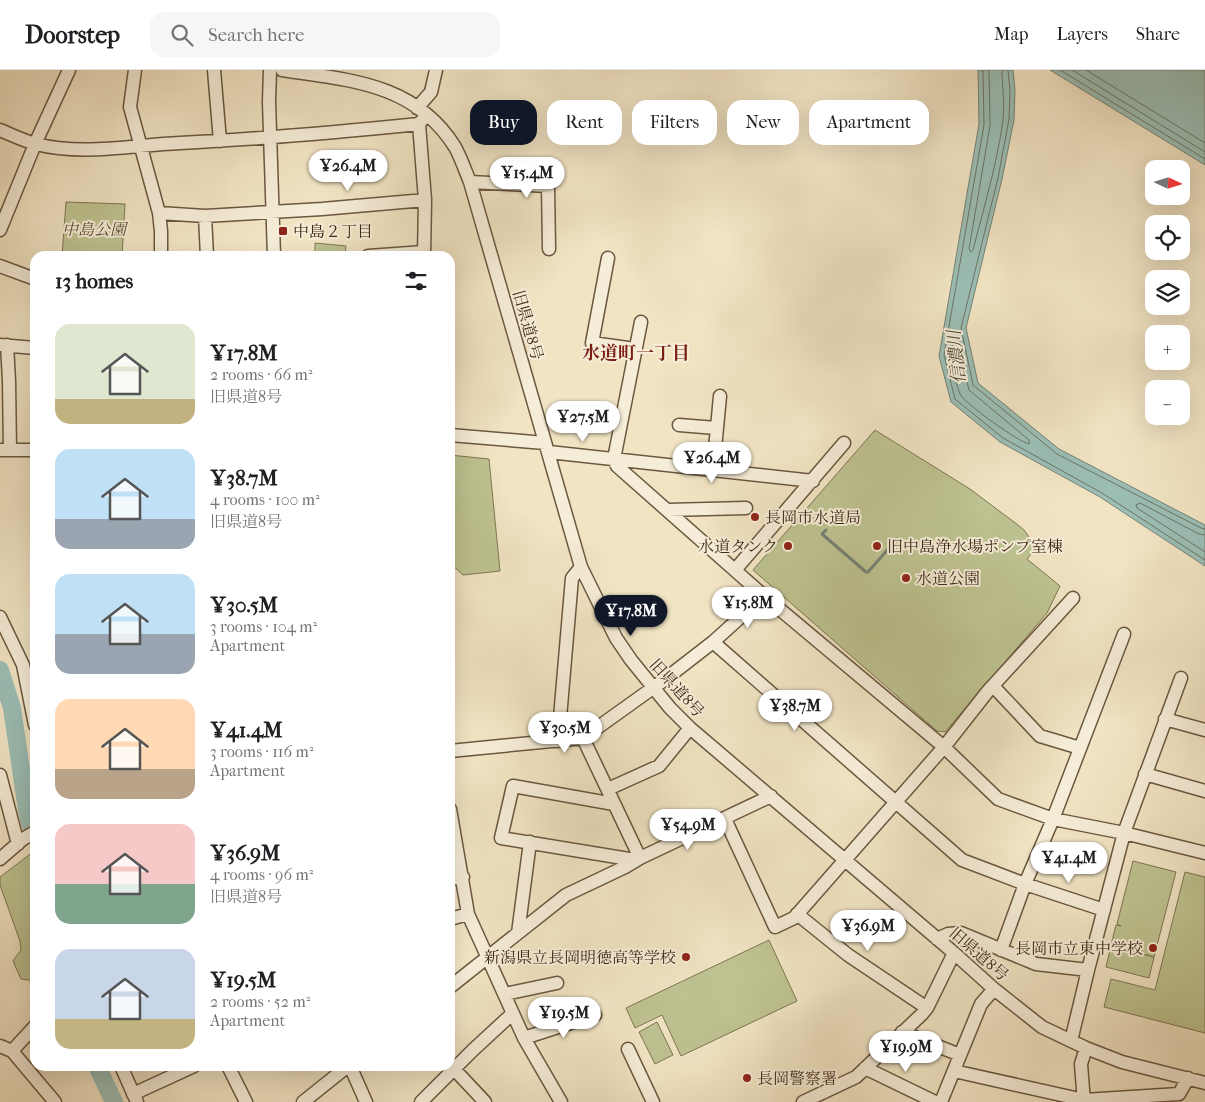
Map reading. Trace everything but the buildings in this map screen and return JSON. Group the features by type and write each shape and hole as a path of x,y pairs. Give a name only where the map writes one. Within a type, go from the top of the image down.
{"street":[{"path":"0,230 35,144 69,70"},
{"path":"135,70 130,107 159,213 161,251"},
{"path":"214,70 220,141"},
{"path":"270,70 274,251"},
{"name":"旧県道8号","path":"282,70 313,72 374,86 399,95 446,135 454,147 470,182 582,568 616,638 630,660 670,708 690,728 845,859 994,989 1042,1027 1086,1048 1122,1062 1205,1083"},
{"path":"424,251 425,200 421,115 431,92 436,70"},
{"path":"0,130 35,144 61,148 106,150 140,145 271,136 421,115"},
{"path":"470,182 548,186 549,249"},
{"path":"159,213 206,216 425,200"},
{"path":"206,216 207,251"},
{"path":"608,258 592,343 635,349"},
{"path":"0,266 30,277"},
{"path":"641,322 614,459 617,466 764,596 944,747 998,799 1053,819 1124,833 1205,853"},
{"path":"30,348 3,345 9,381 5,450 30,450"},
{"path":"713,470 720,396"},
{"path":"679,425 716,428"},
{"path":"455,436 614,459 813,481"},
{"path":"735,570 844,443"},
{"path":"668,510 746,508"},
{"path":"558,741 572,578 582,568"},
{"path":"455,751 583,738 713,642 764,596"},
{"path":"725,819 775,927 794,918 944,747 993,686 1073,598"},
{"path":"0,617 29,664"},
{"path":"1000,950 1124,634"},
{"path":"713,642 962,860 1025,884 1104,910"},
{"path":"1071,1041 1124,833 1181,678"},
{"path":"993,686 1040,736 1080,748"},
{"path":"1165,719 1205,730"},
{"path":"608,790 659,766 690,728"},
{"path":"583,738 640,858"},
{"path":"1145,774 1205,791"},
{"path":"0,775 21,841"},
{"path":"614,804 513,786 501,838 629,859 640,858"},
{"path":"455,983 566,895 770,796"},
{"path":"0,859 30,835"},
{"path":"455,838 468,914 505,994 512,1014 561,1102"},
{"path":"518,933 530,842"},
{"path":"455,878 463,877"},
{"path":"455,918 468,914"},
{"path":"797,914 848,955 927,1008"},
{"path":"938,939 948,934 961,933 1036,964 1088,970"},
{"path":"814,1100 850,1080 865,1068 927,1008 954,953"},
{"path":"505,994 557,983"},
{"path":"941,1102 982,1004 994,989"},
{"path":"455,1068 512,1014"},
{"path":"524,1038 595,1015"},
{"path":"30,1030 6,1049 55,1102"},
{"path":"902,1032 960,1055"},
{"path":"1084,1101 1081,1064 1086,1048"},
{"path":"628,1049 653,1102"},
{"path":"865,1068 934,1102"},
{"path":"455,1070 485,1102"},
{"path":"123,1071 135,1098 176,1071"},
{"path":"230,1071 246,1102"},
{"path":"303,1102 343,1071"},
{"path":"351,1071 366,1102"},
{"path":"421,1102 452,1071"},
{"path":"954,1071 1084,1101 1179,1094 1188,1078"}],"green space":[{"name":"中島公園","path":"66,202 125,204 122,251 62,251"},
{"path":"315,243 346,246 346,251 315,251"},
{"name":"水道公園","path":"875,430 970,489 1018,525 1025,531 1036,548 1027,559 1060,586 1047,613 945,732 937,731 753,570"},
{"path":"455,456 489,459 500,571 463,575 455,568"},
{"path":"30,854 30,980 21,979 13,961 21,950 20,941 0,885 0,877"},
{"path":"1133,861 1176,872 1154,957 1111,945 1116,925 1121,926 1117,924"},
{"path":"1185,872 1205,877 1205,1033 1104,1007 1111,979 1155,990"},
{"path":"769,940 797,1001 681,1056 662,1015 635,1028 626,1008"},
{"path":"1111,946 1154,957 1149,978 1106,967"},
{"path":"657,1022 673,1055 655,1064 639,1032"}],"water":[{"name":"信濃川","path":"978,70 1013,70 1015,90 1014,120 1002,179 966,328 978,383 1059,449 1205,525 1205,566 1100,497 1000,442 951,402 939,356 979,124"},
{"path":"1050,70 1205,70 1205,165"}],"waterway":[{"path":"826,530 822,534 866,572 897,539"},
{"path":"0,670 12,708 30,823"},
{"path":"99,1071 114,1102"}],"place":[{"name":"中島２丁目","path":"283,231"},
{"name":"長岡市水道局","path":"755,517"},
{"name":"水道タンク","path":"788,546"},
{"name":"旧中島浄水場ポンプ室棟","path":"877,546"},
{"name":"水道公園","path":"906,578"},
{"name":"長岡市立東中学校","path":"1153,948"},
{"name":"新潟県立長岡明徳高等学校","path":"686,957"},
{"name":"長岡警察署","path":"747,1078"}],"district":[{"name":"水道町一丁目","path":"636,353"}]}
